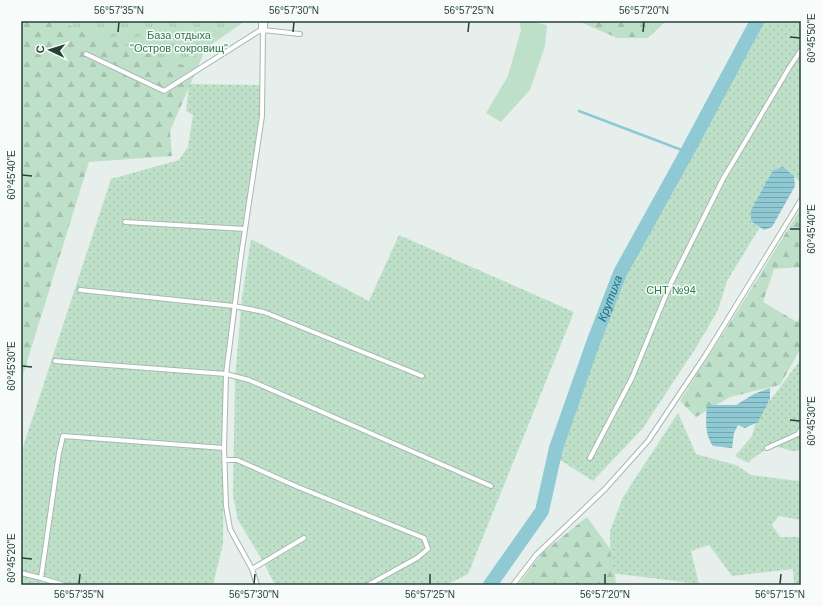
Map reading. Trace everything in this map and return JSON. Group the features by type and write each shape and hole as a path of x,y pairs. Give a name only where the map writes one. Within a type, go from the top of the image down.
{"street":[{"path":"263,21 263,30"}],"lane":[{"path":"86,54 164,91 259,31 263,30 300,34"},
{"path":"257,585 252,569 230,529 226,506 224,448 226,374 234,306 262,116 263,30"},
{"path":"590,458 632,378 670,286 723,179 801,50"},
{"path":"513,585 536,555 606,489 648,440 705,356 801,200"},
{"path":"125,222 245,229"},
{"path":"80,290 234,306 264,312 422,376"},
{"path":"55,361 226,374 249,380 491,486"},
{"path":"767,448 798,434 801,428"},
{"path":"41,578 59,453 63,436 224,448"},
{"path":"224,460 237,460 298,488 424,538 428,549 416,558 368,585"},
{"path":"252,569 304,538"},
{"path":"21,573 64,585"}],"green space":[{"path":"21,21 182,21 216,25 170,131 172,156 89,162 21,381"},
{"name":"База отдыха \"Остров сокровищ\"","path":"56,21 245,21 182,65"},
{"path":"519,21 529,21 547,25 545,46 530,90 501,122 486,113 508,76 521,30"},
{"path":"578,21 666,21 648,38 617,38"},
{"name":"СНТ №94","path":"764,21 801,21 800,182 783,167 751,221 760,227 727,281 718,310 697,346 643,428 593,481 557,458 619,278"},
{"path":"189,84 260,85 260,122 225,361 223,544 213,585 21,585 21,453 111,179 179,160 188,147 193,115 186,111"},
{"path":"801,208 801,267 774,269 763,302 797,322 801,315 801,348 780,385 730,397 696,417 680,401"},
{"path":"399,235 574,312 468,574 446,585 275,585 264,563 238,520 233,496 235,378 242,297 251,239 369,301"},
{"path":"801,359 801,450 794,451 772,447 748,463 735,456 752,436 757,418"},
{"path":"678,413 696,454 736,465 751,475 801,480 801,520 779,516 772,525 780,537 801,537 801,585 794,585 793,569 732,576 709,545 691,551 699,584 611,573 610,531 623,497"},
{"path":"587,517 613,553 616,585 518,585 542,553"}],"water":[{"path":"783,167 794,176 795,186 772,227 764,230 751,221 751,210 773,170"},
{"path":"770,388 770,399 758,422 745,428 738,425 734,433 732,448 713,446 707,431 707,405 736,405 754,394"}],"waterway":[{"name":"Крутиха","path":"490,585 542,511 556,448 593,343 620,273 757,21"},
{"path":"579,111 687,152"}]}
